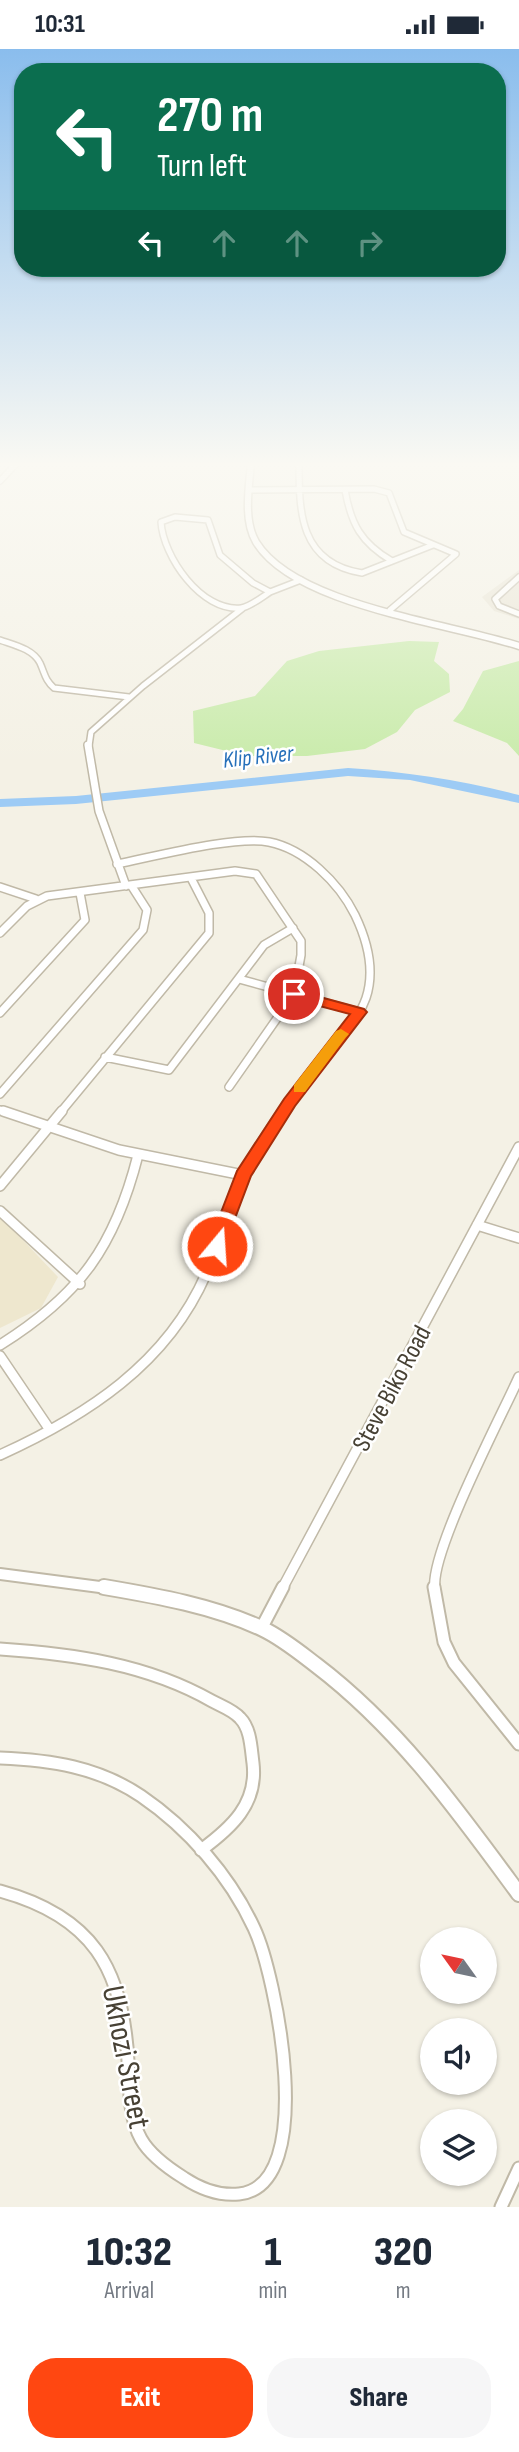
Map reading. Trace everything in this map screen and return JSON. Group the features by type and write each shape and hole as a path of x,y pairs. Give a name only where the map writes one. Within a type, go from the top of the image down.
{"street":[{"path":"173,564 214,601 243,608"},
{"path":"230,564 253,583 270,592"},
{"path":"277,564 301,580 331,594 519,646"},
{"path":"336,564 359,573 385,564"},
{"path":"390,610 445,564"},
{"path":"519,577 495,599 499,606 519,614"},
{"path":"0,1094 144,930 147,910 117,864 99,811 88,742 91,732 129,697 243,608 270,592 301,580"},
{"path":"0,640 33,655 44,680 54,688 129,697"},
{"path":"0,1455 50,1430 116,1389 171,1335 200,1288 243,1175 290,1103 359,1012 367,976 365,937 337,887 297,852 280,843 257,839 117,864"},
{"path":"0,887 36,899 235,871 256,874 301,941 294,994 229,1087"},
{"path":"0,1186 47,1125 211,928 209,917 191,878"},
{"path":"0,1013 83,923 86,915 80,894"},
{"path":"0,933 36,899"},
{"path":"105,1057 152,1069 169,1070 264,945 293,928"},
{"path":"239,979 359,1012"},
{"path":"0,1110 138,1155 243,1175"},
{"name":"Steve Biko Road","path":"262,1627 519,1147"},
{"path":"0,1345 49,1315 80,1284 112,1231 133,1178 138,1155"},
{"path":"0,1211 80,1284"},
{"path":"477,1225 519,1238"},
{"path":"0,1356 50,1430"},
{"path":"519,1377 448,1531 433,1579 444,1642 454,1663 519,1744"},
{"path":"0,1574 174,1601 262,1627 347,1686 373,1709 444,1793 519,1894"},
{"path":"0,1649 90,1658 133,1668 211,1699 238,1716 247,1731 256,1779 253,1792 230,1830 201,1850"},
{"name":"Ukhozi Street","path":"0,1758 94,1772 155,1808 201,1850 231,1889 255,1930 276,2002 284,2094 281,2146 270,2180 259,2190 250,2193 203,2189 175,2172 144,2145 137,2131 133,2109 121,2005 107,1963 76,1925 56,1910 0,1891"},
{"path":"501,2207 519,2168"}],"shaded area":[{"path":"519,570 519,619 494,611 482,597"},
{"path":"0,1216 58,1277 41,1308 0,1328"}],"green space":[{"path":"409,641 439,642 434,661 449,674 450,692 415,710 397,732 365,749 307,756 247,756 194,743 193,711 255,696 287,661 319,651"},
{"path":"519,661 519,756 507,743 453,721 463,709 483,671"}],"waterway":[{"name":"Klip River","path":"0,803 76,800 348,772 410,776 468,786 519,799"}],"slow traffic":[{"path":"300,1089 341,1034"}],"route":[{"path":"217,1246 243,1175 323,1056 359,1012 294,994"}]}
